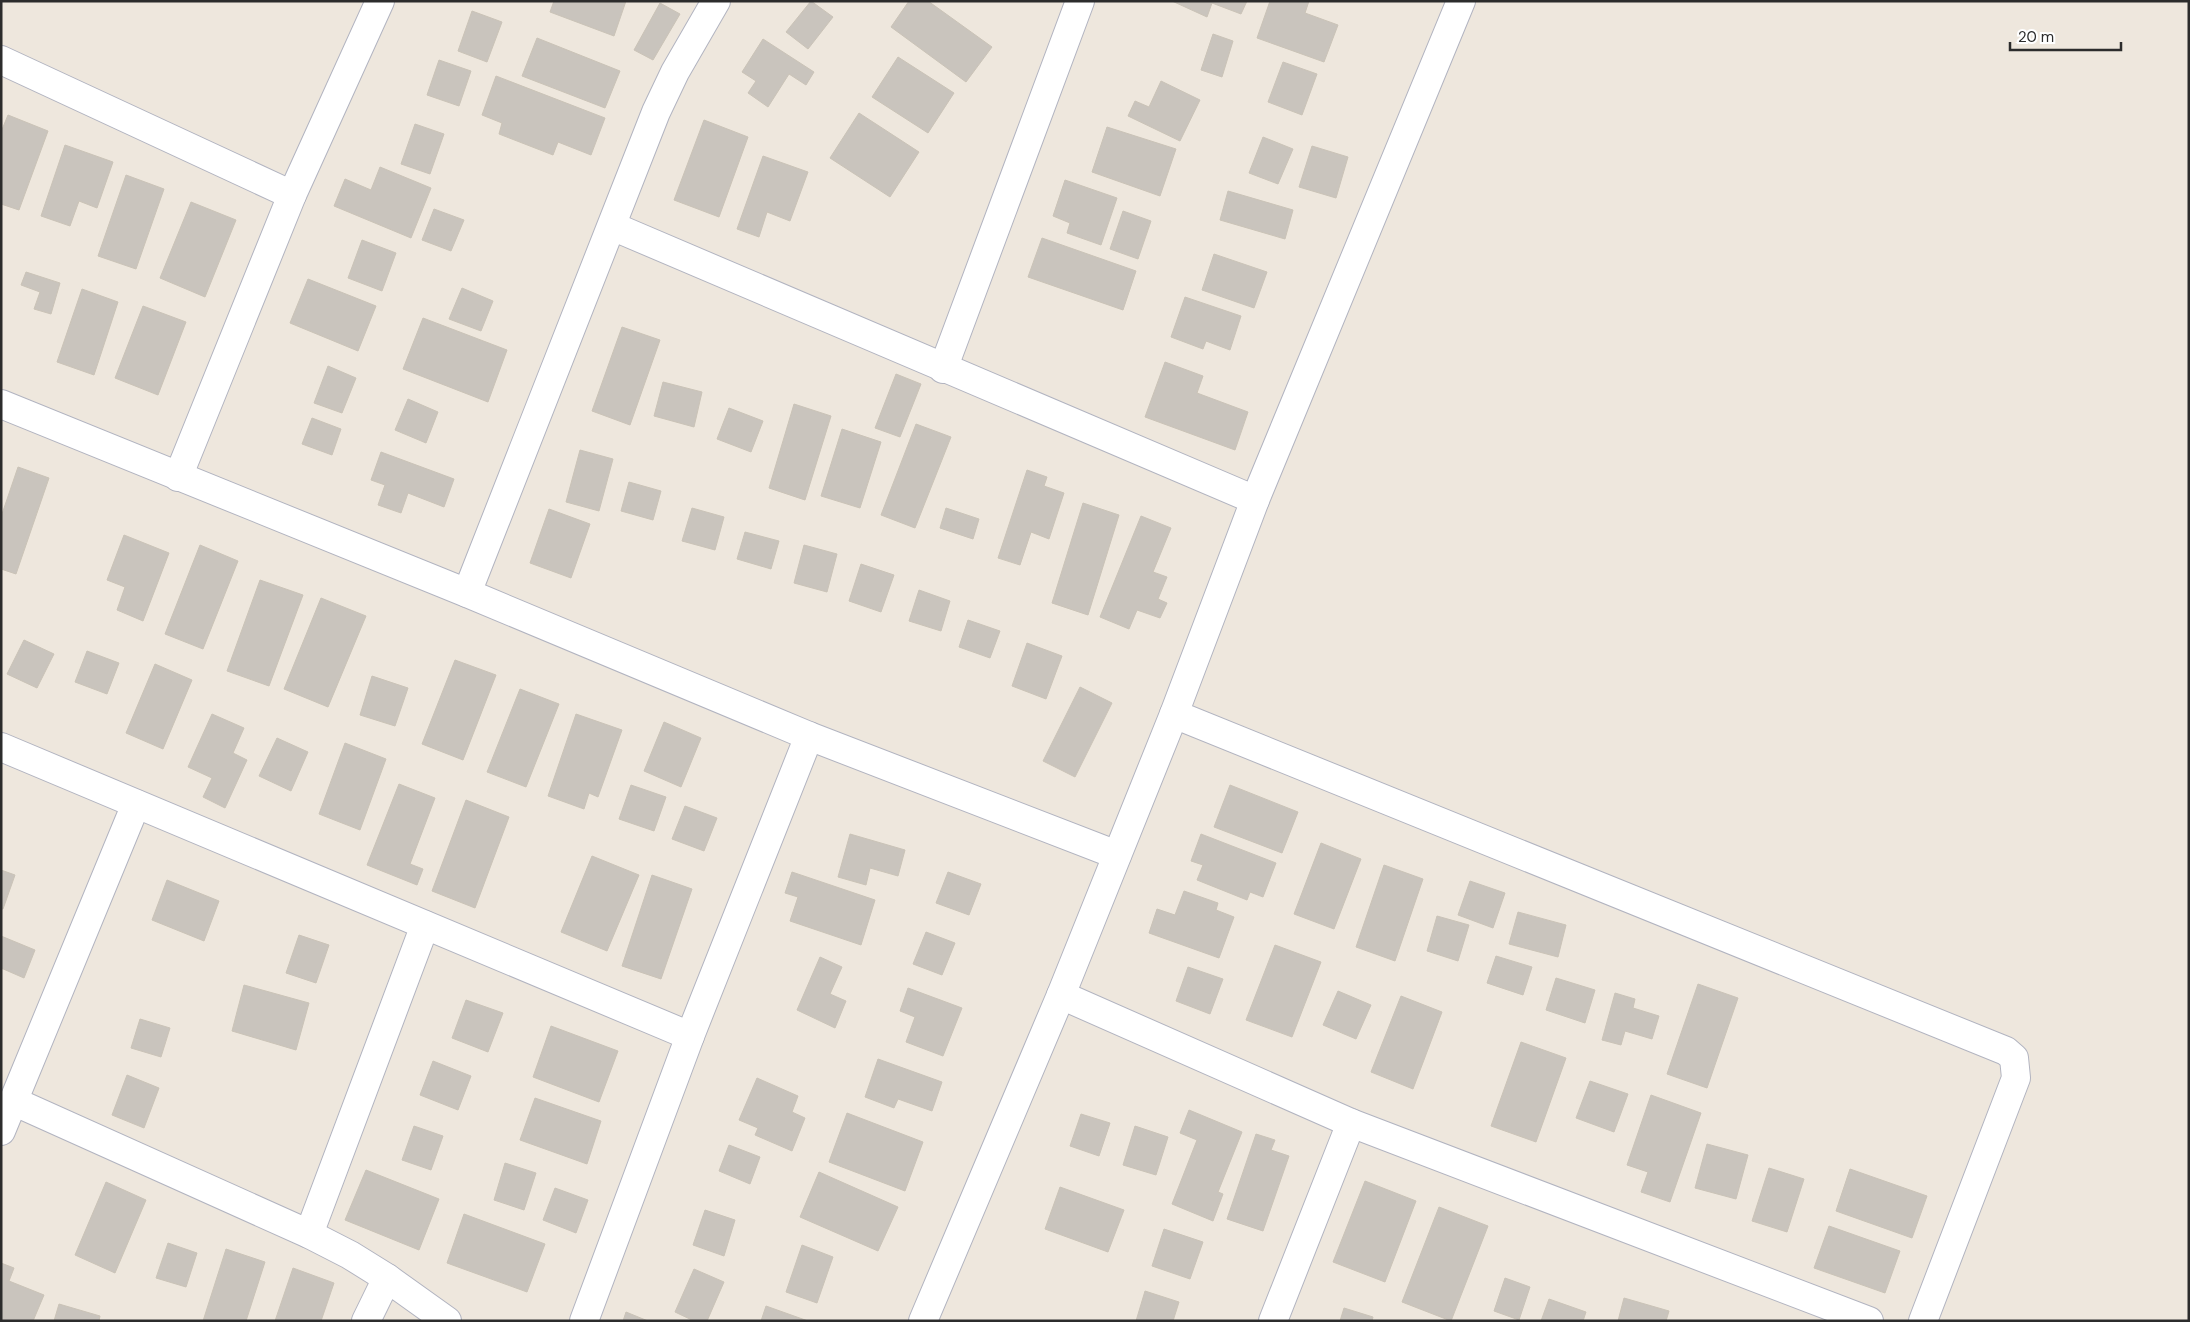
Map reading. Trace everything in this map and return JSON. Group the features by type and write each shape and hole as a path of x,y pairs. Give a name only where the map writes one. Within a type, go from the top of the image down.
{"street":[{"path":"178,477 292,194 380,1"},
{"path":"467,593 656,112 675,72 716,1"},
{"path":"943,369 1080,1"},
{"path":"923,1321 1061,995 1174,714 1255,500 1461,1"},
{"path":"1,60 292,194"},
{"path":"612,226 943,369 1255,500"},
{"path":"1,404 467,593 809,736 1117,855"},
{"path":"1174,714 2006,1050 2014,1058 2016,1078 1923,1321"},
{"path":"584,1321 690,1036 809,736"},
{"path":"1,747 690,1036"},
{"path":"1,1131 136,804"},
{"path":"309,1234 425,925"},
{"path":"1061,995 1351,1123 1869,1321"},
{"path":"13,1101 309,1234 350,1255 387,1278 447,1321"},
{"path":"1273,1321 1351,1123"},
{"path":"366,1321 387,1278"}],"building":[{"path":"554,1 626,1 614,36 550,12"},
{"path":"811,1 833,17 808,49 786,32"},
{"path":"909,1 928,1 992,47 966,82 891,27"},
{"path":"1172,1 1247,1 1241,14 1212,3 1207,17"},
{"path":"1270,1 1309,1 1305,13 1338,25 1324,62 1257,38"},
{"path":"660,3 680,14 653,60 634,50"},
{"path":"472,11 502,22 487,62 458,51"},
{"path":"1213,34 1233,41 1222,77 1201,70"},
{"path":"537,38 620,71 605,108 522,76"},
{"path":"763,39 814,72 806,85 789,74 768,107 748,93 756,81 742,72"},
{"path":"898,57 954,93 928,133 872,97"},
{"path":"439,60 471,71 459,106 427,95"},
{"path":"1283,62 1317,74 1302,115 1268,102"},
{"path":"496,76 605,118 591,155 558,142 553,155 499,134 502,123 482,115"},
{"path":"1161,81 1200,100 1180,141 1128,116 1135,101 1149,107"},
{"path":"859,113 919,152 890,197 830,158"},
{"path":"8,115 48,131 19,210 1,204 1,132"},
{"path":"704,120 748,137 719,217 674,200"},
{"path":"415,124 444,134 430,174 401,164"},
{"path":"1107,127 1176,149 1160,196 1092,172"},
{"path":"1263,137 1293,149 1278,184 1249,173"},
{"path":"65,145 113,162 97,208 79,201 70,226 41,216"},
{"path":"1312,146 1348,157 1336,198 1299,187"},
{"path":"763,156 808,172 790,221 767,212 759,237 737,229"},
{"path":"380,167 431,188 411,238 334,206 345,179 371,190"},
{"path":"126,175 164,189 136,269 98,256"},
{"path":"1065,180 1117,198 1101,245 1067,233 1070,223 1053,216"},
{"path":"1228,191 1293,210 1285,239 1220,220"},
{"path":"191,202 236,220 205,297 160,278"},
{"path":"434,209 464,220 451,251 422,240"},
{"path":"1123,211 1151,221 1138,259 1110,249"},
{"path":"1042,238 1136,271 1123,310 1028,277"},
{"path":"362,240 396,253 382,291 348,278"},
{"path":"1214,254 1267,272 1254,308 1202,290"},
{"path":"26,272 60,283 51,314 34,309 40,292 21,285"},
{"path":"308,279 376,306 358,351 290,323"},
{"path":"462,288 493,301 481,331 449,319"},
{"path":"82,289 118,302 94,375 57,362"},
{"path":"1185,297 1241,316 1230,350 1206,341 1203,349 1171,337"},
{"path":"143,306 186,322 158,395 115,378"},
{"path":"423,318 507,350 488,402 403,369"},
{"path":"622,327 660,340 630,425 592,411"},
{"path":"1165,362 1203,376 1197,393 1248,412 1235,450 1145,417"},
{"path":"328,366 356,378 342,413 314,403"},
{"path":"896,374 921,384 900,437 875,428"},
{"path":"663,382 702,392 694,427 654,416"},
{"path":"408,399 438,412 426,443 395,430"},
{"path":"794,404 831,416 805,500 769,488"},
{"path":"729,408 763,421 751,452 717,439"},
{"path":"312,418 341,429 332,455 302,444"},
{"path":"916,424 951,437 915,528 881,515"},
{"path":"842,429 881,442 860,508 821,496"},
{"path":"580,450 613,459 599,511 566,502"},
{"path":"381,452 454,479 444,507 408,493 401,513 378,505 385,485 371,480"},
{"path":"18,467 49,478 16,574 1,569 1,517"},
{"path":"1027,470 1047,477 1044,486 1064,493 1049,539 1031,532 1020,565 998,558"},
{"path":"629,482 661,491 653,520 621,511"},
{"path":"1083,503 1119,515 1088,615 1052,603"},
{"path":"692,508 724,517 715,550 682,541"},
{"path":"946,508 979,519 973,539 940,528"},
{"path":"549,509 590,524 571,578 530,563"},
{"path":"1141,516 1171,528 1153,572 1167,577 1158,599 1167,603 1160,618 1137,610 1129,629 1100,617"},
{"path":"745,532 779,541 771,569 737,559"},
{"path":"124,535 169,553 143,621 117,610 125,587 107,580"},
{"path":"200,545 238,561 203,649 165,634"},
{"path":"804,545 837,554 827,592 794,583"},
{"path":"861,564 894,575 881,612 849,601"},
{"path":"260,580 303,595 269,686 227,671"},
{"path":"919,590 950,601 941,631 909,621"},
{"path":"321,598 366,616 328,707 284,689"},
{"path":"968,620 1000,631 990,658 959,647"},
{"path":"24,640 54,654 37,688 7,674"},
{"path":"1027,643 1062,656 1046,699 1012,686"},
{"path":"87,651 119,663 107,694 75,682"},
{"path":"455,660 496,675 463,760 422,744"},
{"path":"155,664 192,680 163,749 126,733"},
{"path":"372,676 408,688 395,726 360,715"},
{"path":"1080,687 1112,703 1075,777 1043,761"},
{"path":"520,689 559,704 526,787 487,772"},
{"path":"212,714 244,728 233,753 247,760 225,808 203,797 212,778 188,767"},
{"path":"576,714 622,730 598,797 589,793 584,809 548,796"},
{"path":"664,722 701,738 681,787 644,771"},
{"path":"277,738 308,752 291,791 259,776"},
{"path":"345,743 386,759 360,830 319,814"},
{"path":"399,784 435,798 410,864 423,869 417,885 367,865"},
{"path":"631,785 666,797 654,831 619,819"},
{"path":"1230,785 1298,812 1282,853 1214,827"},
{"path":"466,800 509,817 475,908 432,891"},
{"path":"685,806 717,818 704,851 672,839"},
{"path":"850,834 905,850 898,876 870,868 866,885 838,877"},
{"path":"1201,834 1276,863 1263,897 1250,892 1247,900 1197,880 1203,865 1191,861"},
{"path":"1321,843 1361,859 1334,929 1294,914"},
{"path":"592,856 639,875 607,951 561,932"},
{"path":"1384,865 1423,879 1395,961 1356,947"},
{"path":"1,870 15,875 3,909 1,909"},
{"path":"792,872 875,900 861,945 790,921 798,897 785,893"},
{"path":"948,872 981,884 969,915 936,903"},
{"path":"652,875 692,889 661,979 622,966"},
{"path":"167,880 219,901 204,941 152,920"},
{"path":"1470,881 1505,893 1493,928 1458,915"},
{"path":"1184,891 1218,903 1216,910 1234,917 1219,958 1149,933 1157,909 1175,915"},
{"path":"1518,912 1566,925 1558,957 1509,944"},
{"path":"1437,916 1469,925 1458,961 1427,951"},
{"path":"926,932 955,943 942,975 913,964"},
{"path":"299,935 329,945 316,983 286,973"},
{"path":"1,936 35,950 24,978 1,968"},
{"path":"1275,945 1321,962 1292,1037 1246,1020"},
{"path":"1496,956 1532,967 1523,995 1487,983"},
{"path":"820,957 842,967 830,994 846,1001 835,1028 797,1010"},
{"path":"1188,967 1223,979 1210,1014 1176,1001"},
{"path":"1556,978 1595,990 1585,1023 1546,1010"},
{"path":"1698,984 1738,998 1707,1088 1667,1074"},
{"path":"244,985 309,1003 296,1050 232,1031"},
{"path":"908,988 962,1008 943,1056 906,1042 915,1017 900,1011"},
{"path":"1338,991 1371,1005 1356,1039 1323,1025"},
{"path":"1615,993 1635,999 1633,1008 1659,1016 1652,1039 1625,1031 1621,1045 1602,1040"},
{"path":"1401,996 1442,1012 1413,1089 1371,1072"},
{"path":"466,1000 503,1013 488,1052 452,1038"},
{"path":"140,1019 170,1028 161,1057 131,1048"},
{"path":"551,1026 618,1051 599,1102 533,1077"},
{"path":"1521,1042 1566,1058 1536,1142 1491,1126"},
{"path":"878,1059 942,1082 932,1111 898,1099 894,1108 865,1097"},
{"path":"433,1061 471,1076 458,1110 420,1095"},
{"path":"127,1075 159,1088 144,1128 112,1115"},
{"path":"757,1078 798,1096 792,1112 805,1118 792,1151 755,1135 758,1128 739,1120"},
{"path":"1590,1081 1628,1094 1614,1132 1576,1118"},
{"path":"1651,1095 1701,1113 1670,1202 1641,1192 1648,1172 1627,1165"},
{"path":"535,1098 601,1121 587,1164 520,1140"},
{"path":"1189,1110 1242,1132 1218,1192 1223,1194 1213,1221 1172,1204 1197,1140 1180,1133"},
{"path":"847,1113 923,1142 905,1191 829,1162"},
{"path":"1081,1114 1110,1123 1099,1156 1070,1146"},
{"path":"414,1126 443,1136 431,1170 402,1160"},
{"path":"1135,1126 1168,1137 1156,1175 1123,1165"},
{"path":"1256,1134 1275,1140 1271,1150 1289,1156 1263,1231 1227,1219"},
{"path":"1707,1144 1748,1155 1736,1199 1695,1188"},
{"path":"729,1145 760,1157 750,1184 719,1171"},
{"path":"505,1163 536,1173 524,1210 494,1200"},
{"path":"1769,1168 1804,1179 1787,1232 1752,1221"},
{"path":"1850,1169 1927,1196 1912,1238 1836,1211"},
{"path":"366,1170 439,1199 419,1250 345,1220"},
{"path":"819,1172 898,1207 878,1251 800,1217"},
{"path":"1365,1181 1416,1201 1385,1282 1333,1262"},
{"path":"106,1182 146,1200 115,1273 75,1255"},
{"path":"1060,1187 1124,1210 1108,1252 1045,1229"},
{"path":"555,1188 588,1200 576,1233 543,1220"},
{"path":"1439,1207 1488,1226 1451,1321 1402,1302"},
{"path":"705,1210 735,1220 724,1256 693,1245"},
{"path":"464,1214 545,1244 527,1292 447,1263"},
{"path":"1829,1226 1900,1251 1885,1293 1814,1268"},
{"path":"1164,1229 1203,1242 1190,1279 1152,1266"},
{"path":"168,1243 197,1253 186,1287 156,1278"},
{"path":"802,1245 833,1257 817,1303 786,1292"},
{"path":"226,1249 265,1262 246,1321 203,1321"},
{"path":"1,1263 14,1268 9,1281 44,1295 33,1321 1,1321"},
{"path":"293,1268 334,1283 321,1321 275,1321"},
{"path":"694,1269 724,1282 707,1321 694,1321 675,1312"},
{"path":"1505,1278 1530,1287 1519,1320 1494,1311"},
{"path":"1145,1291 1179,1302 1173,1321 1136,1321"},
{"path":"1624,1298 1669,1311 1666,1321 1618,1321"},
{"path":"1549,1299 1586,1312 1583,1321 1541,1321"},
{"path":"59,1304 100,1316 99,1321 54,1321"},
{"path":"766,1306 808,1321 761,1321"},
{"path":"1344,1308 1373,1317 1372,1321 1340,1321"},
{"path":"626,1312 648,1321 623,1321"}]}
